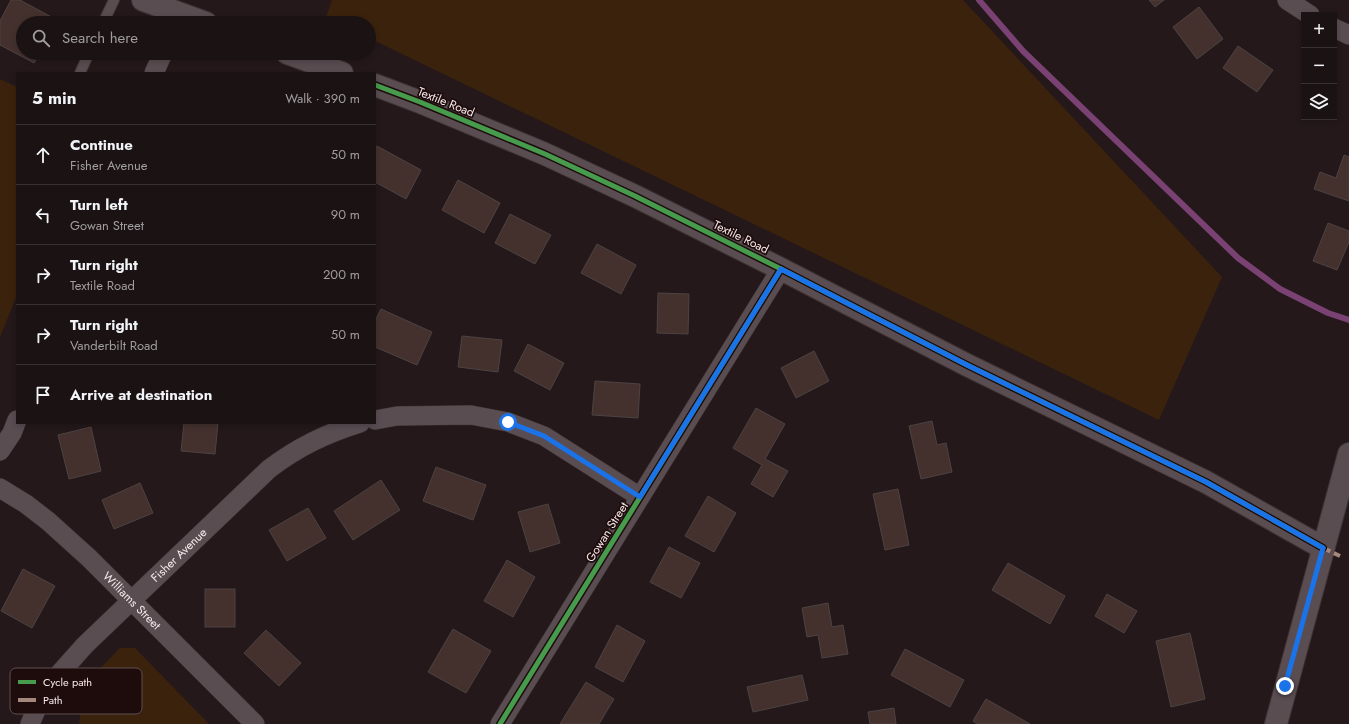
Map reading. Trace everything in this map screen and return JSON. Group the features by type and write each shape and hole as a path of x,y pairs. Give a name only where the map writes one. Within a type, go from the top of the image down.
{"street":[{"path":"143,0 188,16"},
{"path":"1288,0 1306,12"},
{"path":"1337,29 1349,35"},
{"path":"154,72 160,60"},
{"path":"307,60 339,72"},
{"name":"Textile Road","path":"376,85 545,154 635,196 967,365 1206,482 1323,548"},
{"name":"Gowan Street","path":"500,724 781,269"},
{"path":"376,420 397,416 471,415 508,422 544,436 640,497"},
{"path":"0,451 12,433 16,423"},
{"name":"Fisher Avenue","path":"64,668 85,645 269,469 304,445 333,432 357,424"},
{"path":"1276,724 1349,454"},
{"name":"Williams Street","path":"0,488 48,521 88,558 255,724"},
{"name":"Fisher Avenue","path":"30,724 34,714"}],"lane":[{"path":"106,16 114,0"},
{"path":"80,72 86,60"}],"shaded area":[{"path":"332,0 963,0 1222,277 1159,420 376,41 376,16 326,16"},
{"path":"0,79 16,87 16,297 0,337"},
{"path":"120,648 135,648 209,724 79,724 80,714 142,714 142,668 101,668"}],"building":[{"path":"11,0 20,0 50,16 16,16 16,53 0,45 0,21"},
{"path":"1149,0 1164,0 1155,7"},
{"path":"1199,7 1223,39 1197,59 1173,27"},
{"path":"1238,46 1273,70 1257,92 1223,68"},
{"path":"28,60 36,60 34,63"},
{"path":"377,146 421,170 406,199 376,183"},
{"path":"1344,155 1349,157 1349,201 1314,189 1320,172 1336,178"},
{"path":"458,180 500,203 484,233 442,210"},
{"path":"510,214 551,235 535,264 495,243"},
{"path":"1328,223 1349,231 1349,242 1337,270 1313,261"},
{"path":"597,244 636,265 621,294 581,273"},
{"path":"658,293 689,294 688,334 657,333"},
{"path":"381,309 432,332 417,365 376,347 376,319"},
{"path":"462,336 502,340 498,372 458,367"},
{"path":"528,344 564,363 550,390 514,371"},
{"path":"814,351 829,381 796,398 781,368"},
{"path":"595,381 640,384 638,418 592,415"},
{"path":"756,408 785,424 765,459 788,471 773,497 751,484 762,465 733,448"},
{"path":"932,421 937,445 946,443 952,472 921,479 909,426"},
{"path":"184,424 218,424 215,454 181,451"},
{"path":"91,427 101,471 69,479 58,435"},
{"path":"436,467 486,485 473,520 423,501"},
{"path":"381,480 400,510 353,540 334,511"},
{"path":"140,483 153,513 114,529 102,500"},
{"path":"898,489 909,545 885,550 873,494"},
{"path":"708,496 736,513 714,552 685,536"},
{"path":"548,504 560,543 530,552 518,512"},
{"path":"308,508 326,538 287,561 269,530"},
{"path":"669,547 700,563 681,598 650,582"},
{"path":"507,560 535,577 513,617 484,601"},
{"path":"1008,563 1065,596 1050,624 992,590"},
{"path":"23,569 55,586 32,628 1,611"},
{"path":"205,589 235,589 235,627 205,627"},
{"path":"1107,594 1137,611 1124,633 1095,616"},
{"path":"828,603 832,627 843,625 848,654 822,658 818,635 807,637 802,608"},
{"path":"617,625 645,641 623,682 595,667"},
{"path":"453,629 491,651 466,693 428,672"},
{"path":"266,630 301,663 279,686 244,653"},
{"path":"1190,633 1205,699 1171,707 1156,641"},
{"path":"905,649 964,680 950,707 891,675"},
{"path":"802,675 808,700 753,712 747,687"},
{"path":"586,682 614,699 599,724 560,724"},
{"path":"986,699 1030,724 977,724 973,721"},
{"path":"894,708 896,724 870,724 868,712"}],"waterway":[{"path":"979,0 1023,51 1238,258 1280,289 1328,313 1349,320"}],"marked path":[{"path":"1323,548 1340,556"}],"cycle path":[{"path":"376,85 545,154 635,196 967,365 1206,482 1323,548"},
{"path":"500,724 781,269"}],"route":[{"path":"508,422 544,436 640,497 781,269 967,365 1206,482 1323,548 1285,686"}]}
